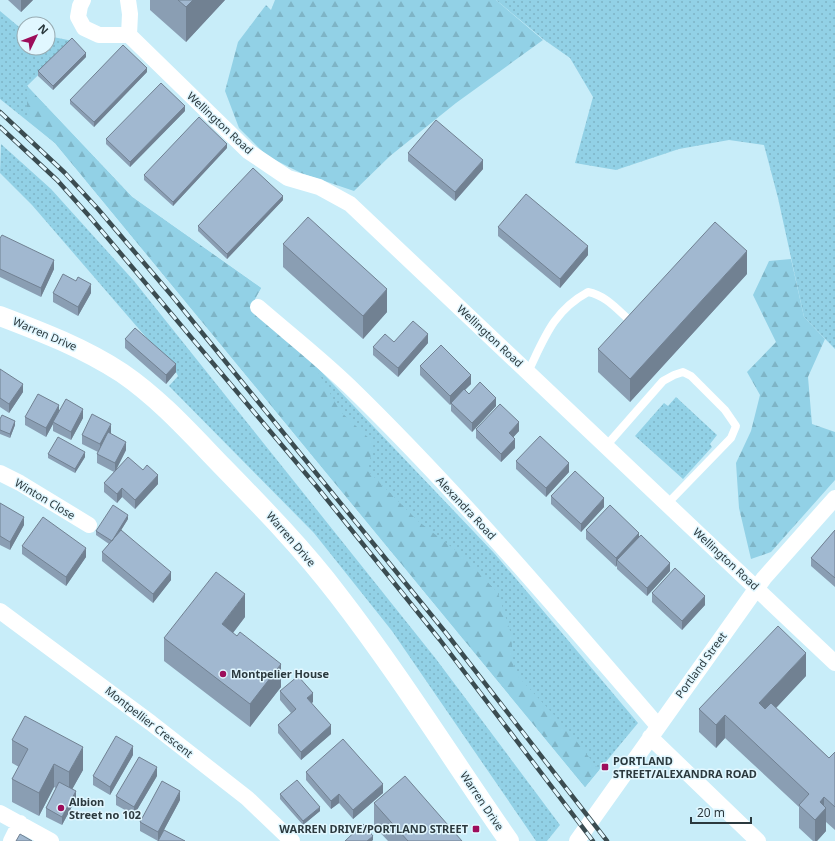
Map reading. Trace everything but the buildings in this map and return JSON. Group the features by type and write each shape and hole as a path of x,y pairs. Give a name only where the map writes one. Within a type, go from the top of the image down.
{"street":[{"path":"83,0 78,17 84,28 99,35 129,35 130,14 128,0"},
{"name":"Wellington Road","path":"129,35 248,151 288,178 319,187 350,204 667,504 760,583 835,663"},
{"name":"Alexandra Road","path":"258,307 348,386 422,461 510,554 654,732 758,841"},
{"name":"Warren Drive","path":"0,316 89,353 122,374 158,402 263,508 338,595 441,740 509,841"},
{"name":"Winton Close","path":"0,473 20,483 90,526"},
{"name":"Portland Street","path":"577,841 760,583 835,498"},
{"name":"Montpellier Crescent","path":"0,611 157,727 247,798 292,841"},
{"path":"0,813 52,841"},
{"path":"11,841 20,823"}],"lane":[{"path":"528,372 552,324 576,298 588,292 597,294 607,300 627,318"},
{"path":"606,446 663,381 683,372 691,376 725,410 736,426 731,438 667,504"}],"green space":[{"path":"275,0 496,0 543,40 456,103 390,156 354,191 301,173 267,156 239,128 225,91 238,42 266,5 271,10"},
{"path":"496,0 835,0 835,349 804,317 778,198 764,145 729,140 679,149 616,170 575,163 593,97 570,58 543,39"},
{"path":"0,11 16,24 16,56 56,56 56,38 73,41 27,86 132,197 261,288 250,308 313,363 495,554 638,723 585,787 55,143 0,99"},
{"path":"27,86 132,197 261,288 250,308 313,363 340,411 373,442 368,471 418,521 463,556 498,593 511,634 514,672 567,729 599,770 585,787 55,143 27,120"},
{"path":"1,144 51,189 134,281 436,659 560,825 547,841 536,841 392,631 314,533 169,386 178,376 176,372 32,205 0,173"},
{"path":"791,259 804,317 825,339 808,377 812,424 835,432 835,480 771,552 751,559 739,508 736,463 751,431 760,395 747,372 776,342 753,295 769,261"},
{"path":"676,397 717,435 710,444 712,447 683,479 635,436 664,403 668,406"}],"railway":[{"path":"0,112 65,173 98,209 173,297 446,633 607,841"},
{"path":"0,127 57,180 90,217 317,487 440,640 593,841"}],"place":[{"name":"Montpelier House","path":"223,674"},
{"name":"PORTLAND STREET/ALEXANDRA ROAD","path":"605,767"},
{"name":"Albion Street no 102","path":"61,808"},
{"name":"WARREN DRIVE/PORTLAND STREET","path":"476,829"}]}
